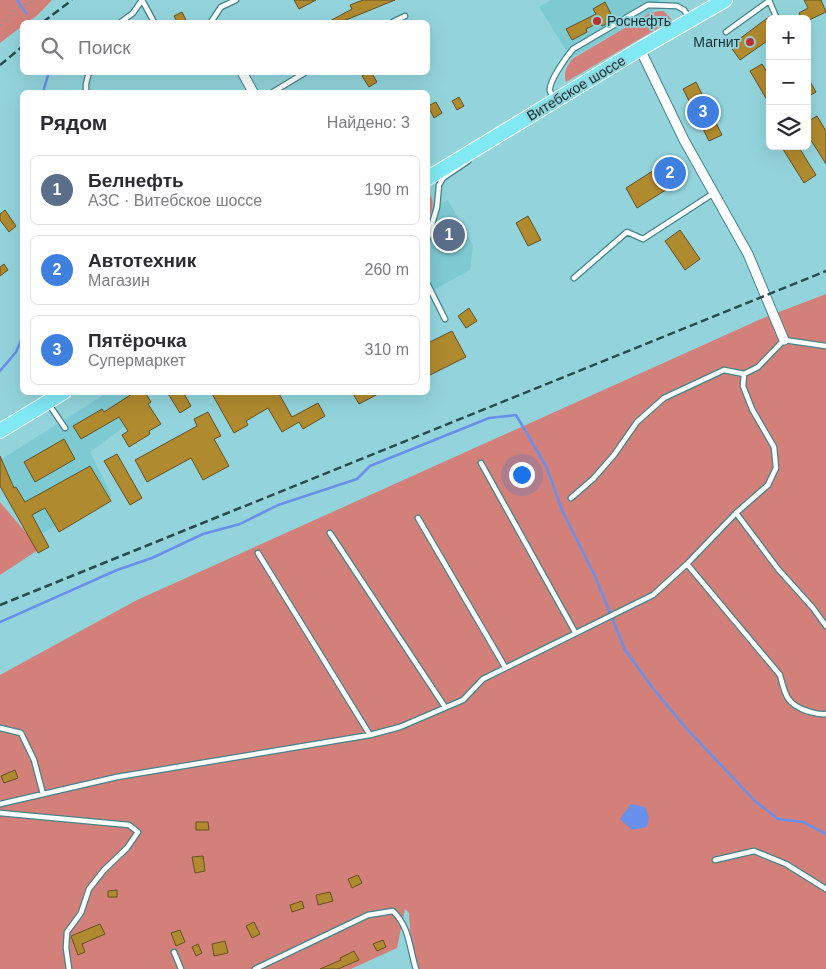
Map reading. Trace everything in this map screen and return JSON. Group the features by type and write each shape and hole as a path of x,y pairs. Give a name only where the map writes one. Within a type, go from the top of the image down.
{"main road":[{"name":"Витебское шоссе","path":"430,177 640,49 690,21 717,2"},
{"path":"0,431 59,395"}],"street":[{"path":"640,49 684,140 715,192 748,254 784,340"},
{"path":"244,75 252,90"}],"lane":[{"path":"123,20 132,13 142,0 153,20"},
{"path":"212,20 222,7 236,0"},
{"path":"726,32 769,0 775,15"},
{"path":"556,100 550,91 551,84 567,55 573,49 648,5 677,6 684,10 690,21"},
{"path":"397,20 405,16"},
{"path":"86,90 88,75"},
{"path":"277,90 301,75"},
{"path":"482,152 500,134"},
{"path":"430,231 437,207 439,185 443,178 474,158"},
{"path":"574,278 627,232 643,239 715,192"},
{"path":"430,289 445,319"},
{"path":"571,498 593,479 614,455 637,422 664,398 724,370 744,374 758,367 784,340 826,346"},
{"path":"0,804 117,777 370,735 400,727 463,700 483,679 653,595 687,564 736,513 768,485 776,468 774,447 752,409 743,386 744,374"},
{"path":"47,402 65,428"},
{"path":"481,463 575,632"},
{"path":"736,513 826,626"},
{"path":"418,518 505,667"},
{"path":"330,533 445,708"},
{"path":"258,553 370,735"},
{"path":"687,564 780,675 786,697 796,707 819,715 826,714"},
{"path":"0,728 21,733 34,760 43,794"},
{"path":"0,813 129,825 138,832 127,848 104,870 89,889 81,913 68,932 66,948 69,969"},
{"path":"715,860 754,851 786,864 826,889"},
{"path":"255,969 368,915 393,911 402,919 416,969"},
{"path":"174,952 181,969"}],"path":[{"path":"0,26 19,7 36,0"}],"shaded area":[{"path":"0,0 52,0 31,20 20,20 20,28 0,43"},
{"path":"551,0 659,0 658,8 571,58 539,7"},
{"path":"664,11 672,20 566,82 565,72 572,59 650,13"},
{"path":"430,195 433,202 430,216"},
{"path":"448,200 473,245 470,270 430,292 430,215 432,208"},
{"path":"826,294 826,969 418,969 411,947 409,913 405,909 397,948 351,969 0,969 0,675 137,600 761,319"},
{"path":"104,395 136,395 147,410 90,452 112,496 34,538 0,460"},
{"path":"0,502 32,540 45,539 44,546 0,575"}],"water":[{"path":"631,804 645,807 649,817 647,827 632,830 620,819"}],"building":[{"path":"294,0 316,0 299,9"},
{"path":"363,0 395,0 346,20 332,20 352,9 350,5"},
{"path":"804,0 821,0 826,12 811,19 811,15 800,15 799,13 808,8"},
{"name":"Роснефть","path":"605,2 614,20 602,26 600,22 586,29 587,32 572,40 566,29 596,14 593,9"},
{"path":"182,12 186,20 176,20 174,16"},
{"name":"Магнит","path":"766,19 766,42 740,60 730,46"},
{"path":"762,64 766,70 766,98 750,71"},
{"path":"373,75 377,82 369,87 362,76"},
{"path":"696,82 722,135 709,141 683,89"},
{"path":"811,83 816,92 811,95"},
{"path":"459,97 464,106 457,110 452,101"},
{"path":"436,102 442,113 434,118 430,105"},
{"path":"817,116 826,131 826,164 811,140 811,120"},
{"path":"783,150 800,150 816,175 804,183"},
{"path":"673,158 685,178 637,208 626,188"},
{"path":"5,210 16,226 9,232 0,220 0,214"},
{"path":"528,216 541,240 528,246 516,223"},
{"path":"450,222 460,241 448,247 439,228"},
{"path":"680,230 700,259 685,270 665,241"},
{"path":"4,264 8,270 0,276 0,267"},
{"path":"469,308 477,321 466,328 458,316"},
{"path":"452,331 466,357 430,375 430,342"},
{"path":"130,395 147,395 151,402 148,404 161,424 149,431 150,434 129,447 122,435 128,431 119,417 81,439 73,426 102,409 104,412"},
{"path":"169,395 185,395 191,406 180,413"},
{"path":"213,395 280,395 292,417 318,403 325,416 303,429 299,422 282,432 268,408 246,421 248,425 234,433"},
{"path":"354,395 376,395 359,404"},
{"path":"208,412 221,436 214,439 229,466 203,480 191,458 147,482 135,460 197,426 194,419"},
{"path":"64,439 75,459 35,482 24,462"},
{"path":"117,454 142,498 130,505 104,461"},
{"path":"0,456 14,488 16,487 25,502 90,466 111,501 59,532 45,508 32,515 49,547 38,553 0,486"},
{"path":"15,770 18,778 4,783 1,776"},
{"path":"196,822 208,822 209,830 196,830"},
{"path":"203,856 205,871 195,873 192,857"},
{"path":"358,875 362,883 352,888 348,879"},
{"path":"117,890 117,897 108,897 108,891"},
{"path":"330,892 333,901 318,905 316,895"},
{"path":"302,901 304,908 292,912 290,905"},
{"path":"254,922 260,934 252,938 246,926"},
{"path":"100,924 105,934 82,944 85,952 78,955 71,936"},
{"path":"180,930 185,942 176,946 171,933"},
{"path":"383,940 386,947 377,951 373,944"},
{"path":"225,941 228,953 214,956 212,944"},
{"path":"198,944 202,953 196,956 192,947"},
{"path":"354,951 359,960 338,969 320,969 341,960 340,958"}],"waterway":[{"path":"17,0 26,13"},
{"path":"44,90 48,75"},
{"path":"0,371 16,352 20,343"},
{"path":"0,622 117,570 152,558 203,534 240,524 278,505 357,479 370,466 489,418 516,415 546,466 562,510 595,576 625,650 652,687 686,728 755,801 778,819 803,822 826,834"}],"railway":[{"path":"46,20 72,0"},
{"path":"0,65 20,49"},
{"path":"0,605 826,271"}],"place":[{"name":"Роснефть","path":"597,21"},
{"name":"Магнит","path":"750,42"},
{"name":"Пятёрочка","path":"703,112"},
{"name":"Автотехник","path":"670,173"},
{"name":"Белнефть","path":"449,235"}]}
